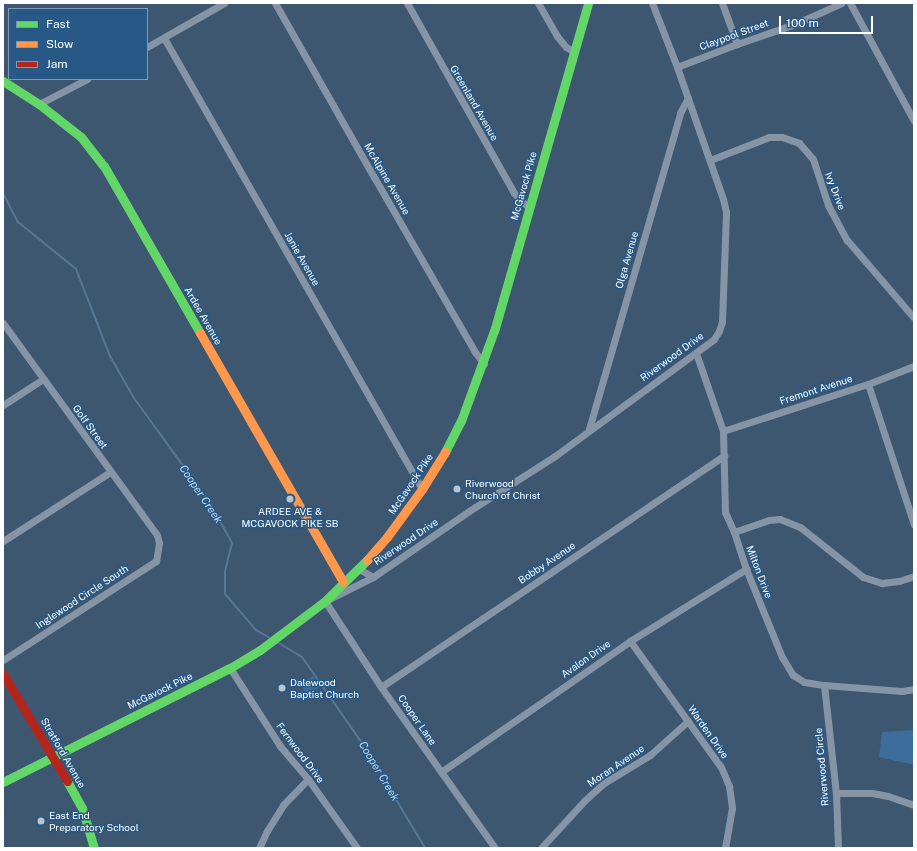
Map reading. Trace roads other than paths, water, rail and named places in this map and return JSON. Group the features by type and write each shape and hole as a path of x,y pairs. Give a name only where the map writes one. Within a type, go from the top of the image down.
{"street":[{"path":"148,46 224,3"},
{"name":"McAlpine Avenue","path":"275,3 475,352 484,364"},
{"name":"Greenland Avenue","path":"407,3 514,194 530,208"},
{"path":"538,3 557,36 566,47 574,52"},
{"name":"McGavock Pike","path":"3,782 230,668 260,650 325,601 343,582 359,569 387,537 422,489 461,421 484,364 588,3"},
{"name":"Riverwood Drive","path":"325,601 373,577 469,511 555,456 589,429 696,353 714,339 719,331 722,322 726,212 710,160 652,3"},
{"path":"722,3 737,44"},
{"name":"Claypool Street","path":"677,68 737,44 795,24 842,3"},
{"path":"850,3 914,121"},
{"name":"Janie Avenue","path":"164,38 422,489"},
{"path":"39,104 85,80"},
{"name":"Ardee Avenue","path":"3,81 39,104 80,136 104,166 343,582 352,588"},
{"name":"Olga Avenue","path":"589,429 680,113 688,98"},
{"name":"Ivy Drive","path":"710,160 769,137 782,137 799,143 813,159 828,205 847,240 914,318"},
{"name":"Golf Street","path":"3,323 157,535 159,543"},
{"name":"Milton Drive","path":"696,353 723,431 725,512 734,532 746,569 782,656 792,675 804,682 824,685 902,691 914,689"},
{"name":"Fremont Avenue","path":"723,431 868,384 914,366"},
{"path":"3,405 43,379"},
{"path":"868,384 914,525"},
{"name":"Bobby Avenue","path":"382,687 724,456"},
{"path":"3,541 110,472"},
{"path":"734,532 769,520 780,519 800,527 863,577 882,582 899,581 914,576"},
{"name":"Inglewood Circle South","path":"3,660 156,561 159,543"},
{"name":"Riverwood Drive","path":"359,569 373,577"},
{"name":"Avalon Drive","path":"441,772 630,641 746,569"},
{"name":"Cooper Lane","path":"325,601 382,687 495,848"},
{"name":"Warden Drive","path":"630,641 721,767 729,786 732,808 725,848"},
{"name":"Fernwood Drive","path":"230,668 280,746 308,779 357,848"},
{"name":"Stratford Avenue","path":"3,674 53,756 82,808 94,848"},
{"name":"Riverwood Circle","path":"824,685 836,793 838,848"},
{"name":"Moran Avenue","path":"541,848 584,801 604,784 650,755 688,721"},
{"path":"259,848 267,831 283,805 308,779"},
{"path":"836,793 872,793 888,796 914,805"}],"waterway":[{"name":"Cooper Creek","path":"3,193 18,222 76,269 110,356 134,398 210,503 232,543 225,572 225,594 256,630 270,638"},
{"name":"Cooper Creek","path":"277,642 302,657 364,746 425,848"}],"place":[{"name":"Riverwood Church of Christ","path":"457,489"},
{"name":"ARDEE AVE & MCGAVOCK PIKE SB","path":"290,499"},
{"name":"Dalewood Baptist Church","path":"282,688"},
{"name":"East End Preparatory School","path":"41,821"}]}
